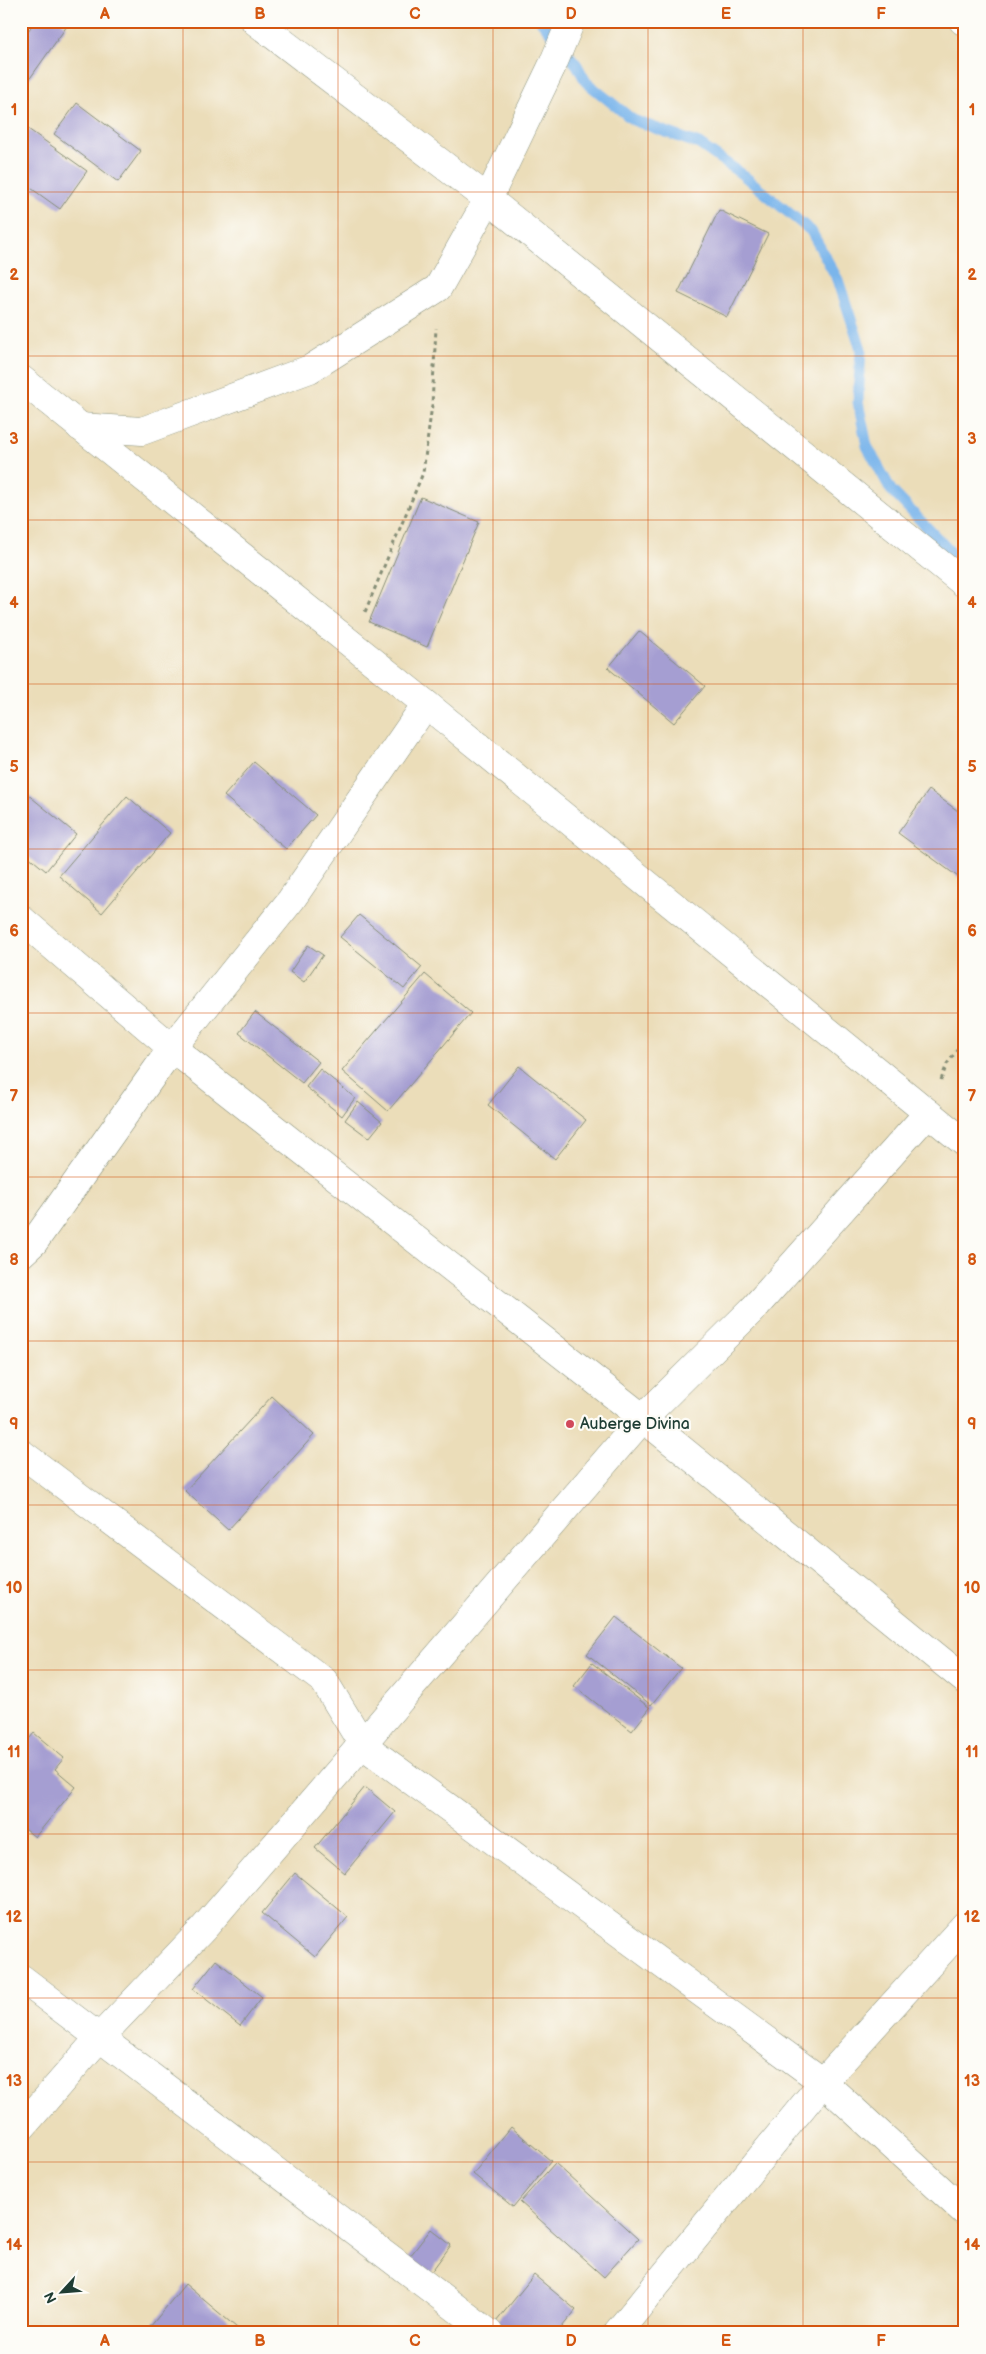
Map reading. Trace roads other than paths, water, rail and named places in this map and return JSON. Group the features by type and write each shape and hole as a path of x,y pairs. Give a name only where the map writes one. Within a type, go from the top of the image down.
{"street":[{"path":"255,21 488,199 965,584"},
{"path":"80,427 142,431 310,369 438,288 488,199 553,64 569,26"},
{"path":"21,379 426,704 965,1143"},
{"path":"21,1254 34,1242 172,1048 290,900 426,704"},
{"path":"21,919 172,1048 643,1418 965,1680"},
{"path":"21,2128 99,2038 203,1929 643,1418 754,1308 928,1113"},
{"path":"21,1453 324,1680 363,1745 823,2082 965,2212"},
{"path":"617,2333 823,2082 965,1925"},
{"path":"21,1978 489,2333"}],"waterway":[{"path":"541,21 577,65 586,82 633,120 699,144 743,175 811,231 838,280 861,349 858,402 867,446 891,490 965,567"}],"place":[{"name":"Auberge Divina","path":"570,1424"}]}
